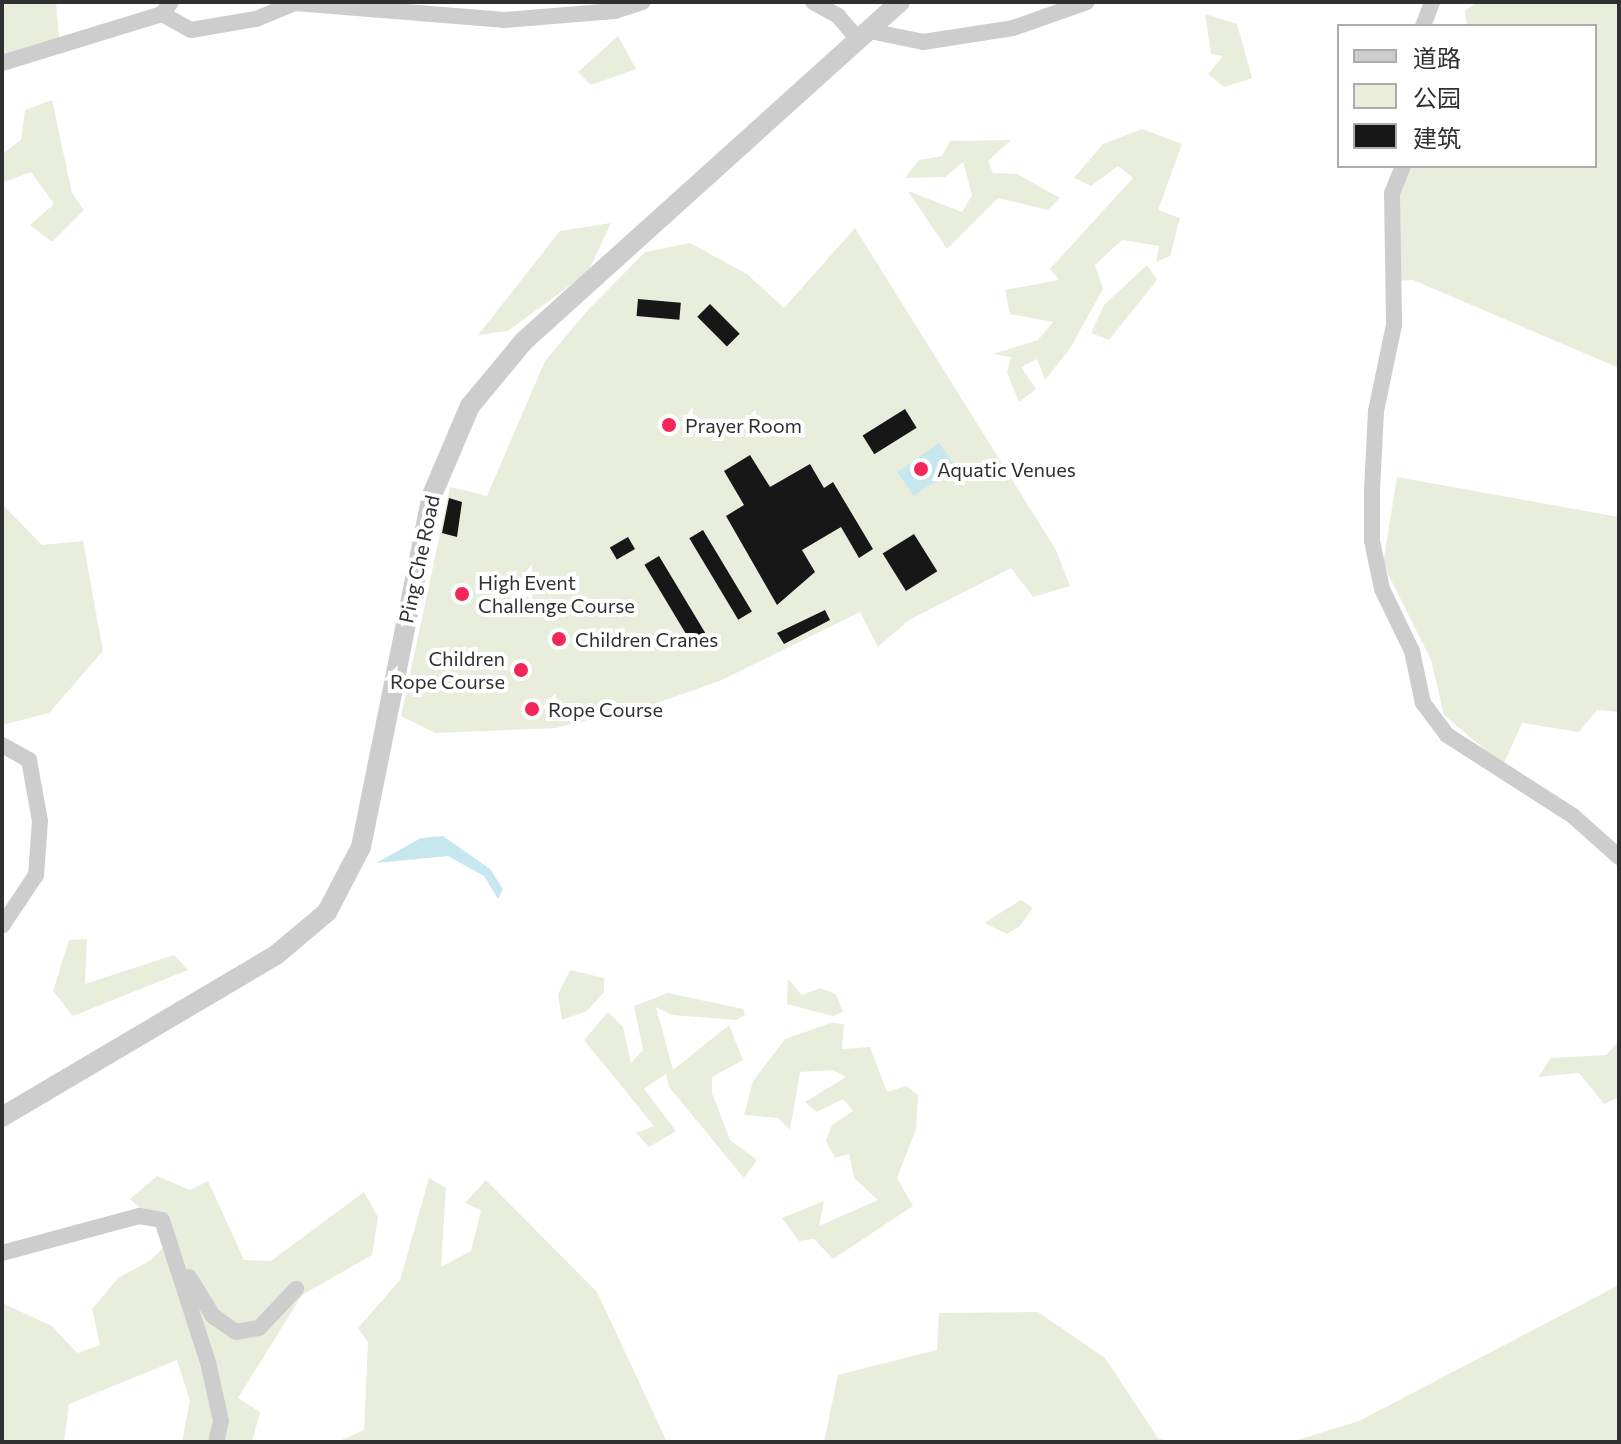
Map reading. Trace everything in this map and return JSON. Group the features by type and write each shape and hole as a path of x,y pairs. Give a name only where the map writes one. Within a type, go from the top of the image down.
{"street":[{"path":"2,63 166,8 191,30 256,19 295,3 505,20 615,11 643,2"},
{"path":"794,2 806,2"},
{"path":"813,2 865,35 923,42 1013,28 1087,2"},
{"name":"Ping Che Road","path":"2,1117 283,951 327,912 361,847 432,495 470,406 524,341 900,2"},
{"path":"1424,24 1432,2"},
{"path":"1402,168 1392,193 1394,325 1376,411 1372,489 1372,541 1382,589 1412,651 1423,703 1447,735 1573,816 1619,857"},
{"path":"2,745 29,760 40,821 36,875 2,926"},
{"path":"2,1253 26,1242 154,1216 166,1226 180,1262 221,1421 216,1442"},
{"path":"180,1262 213,1316 236,1332 259,1328 296,1289"}],"green space":[{"path":"2,2 56,2 60,48 2,63"},
{"path":"1478,2 1619,2 1619,368 1413,280 1394,281 1401,168 1597,168 1597,24 1467,24 1465,10"},
{"path":"1205,14 1237,24 1252,78 1224,87 1208,74 1223,56 1211,54"},
{"path":"618,36 636,69 591,85 578,72"},
{"path":"52,100 72,193 84,210 52,242 30,225 54,204 31,172 2,183 2,154 21,140 25,110"},
{"path":"1142,129 1182,144 1158,210 1180,218 1170,256 1156,262 1159,246 1122,240 1095,265 1103,289 1069,350 1045,380 1037,359 1021,367 1036,389 1019,402 1007,373 1011,357 993,354 1038,340 1053,322 1010,314 1005,290 1059,280 1050,269 1133,178 1118,166 1091,186 1074,178 1103,144"},
{"path":"1011,140 988,161 993,173 1017,174 1060,198 1048,210 998,198 947,249 908,191 962,212 972,195 963,162 945,177 905,178 919,160 942,156 950,141"},
{"path":"611,223 588,272 508,331 478,335 560,231"},
{"path":"855,228 1056,550 1070,586 1033,597 1011,568 909,620 878,647 860,612 722,680 646,707 555,728 435,733 401,716 450,487 487,496 545,361 588,310 645,252 690,243 747,274 784,308"},
{"path":"1147,265 1157,280 1109,340 1091,333 1104,305"},
{"path":"1397,477 1619,517 1619,712 1597,710 1579,732 1522,723 1503,765 1444,715 1431,660 1383,564"},
{"path":"3,505 42,545 83,541 103,651 49,713 2,725"},
{"path":"1021,900 1033,908 1019,927 1007,934 984,923"},
{"path":"87,939 85,984 174,955 188,970 73,1016 53,991 69,940"},
{"path":"570,970 604,978 604,992 587,1011 562,1020 558,994"},
{"path":"788,979 802,995 820,988 836,994 843,1012 833,1016 787,1004"},
{"path":"668,993 743,1009 745,1015 736,1020 672,1015 656,1007 673,1070 729,1025 743,1060 712,1077 712,1093 730,1140 757,1160 744,1178 669,1087 666,1074 644,1089 676,1131 649,1147 636,1133 654,1126 584,1040 608,1012 623,1027 631,1063 643,1050 634,1006"},
{"path":"831,1023 844,1024 842,1049 870,1047 887,1092 906,1086 918,1095 916,1129 897,1178 913,1206 833,1259 814,1239 799,1241 782,1218 824,1201 819,1226 878,1200 854,1178 849,1154 835,1158 826,1141 832,1125 853,1111 843,1099 817,1112 805,1102 846,1077 833,1070 800,1072 790,1130 778,1118 744,1115 753,1081 785,1039"},
{"path":"1619,1041 1619,1097 1604,1104 1579,1073 1538,1077 1551,1058 1606,1055"},
{"path":"157,1176 190,1190 208,1181 244,1260 271,1261 364,1192 378,1217 372,1255 302,1295 238,1398 260,1412 252,1442 182,1442 190,1401 177,1360 69,1404 64,1442 2,1442 2,1303 52,1326 77,1353 100,1345 92,1309 118,1278 151,1260 172,1238 130,1199"},
{"path":"429,1178 446,1188 441,1267 471,1251 481,1210 465,1203 486,1180 597,1292 667,1442 337,1442 364,1430 368,1342 358,1328 400,1280"},
{"path":"1619,1285 1619,1442 1291,1442 1359,1421"},
{"path":"1038,1312 1105,1358 1158,1438 1171,1442 824,1442 838,1375 937,1350 939,1313"}],"water":[{"path":"939,443 956,467 914,496 897,472"},
{"path":"443,836 490,869 503,889 498,899 484,876 448,856 376,863 421,838"}],"building":[{"path":"638,299 681,303 679,320 637,316"},
{"path":"710,304 740,334 727,346 697,317"},
{"path":"905,409 917,428 874,454 863,435"},
{"path":"750,455 770,487 810,464 824,488 833,482 873,549 859,558 841,527 802,550 815,572 777,605 726,516 744,505 724,471"},
{"path":"449,498 462,502 457,537 442,533"},
{"path":"703,530 752,611 738,620 689,538"},
{"path":"914,534 937,571 906,591 883,554"},
{"path":"628,537 635,549 617,560 610,548"},
{"path":"659,556 707,637 693,645 644,565"},
{"path":"825,610 830,620 784,644 777,633"}],"place":[{"name":"Prayer Room","path":"669,425"},
{"name":"Aquatic Venues","path":"921,469"},
{"name":"High Event Challenge Course","path":"462,594"},
{"name":"Children Cranes","path":"559,639"},
{"name":"Children Rope Course","path":"521,670"},
{"name":"Rope Course","path":"532,709"}]}
